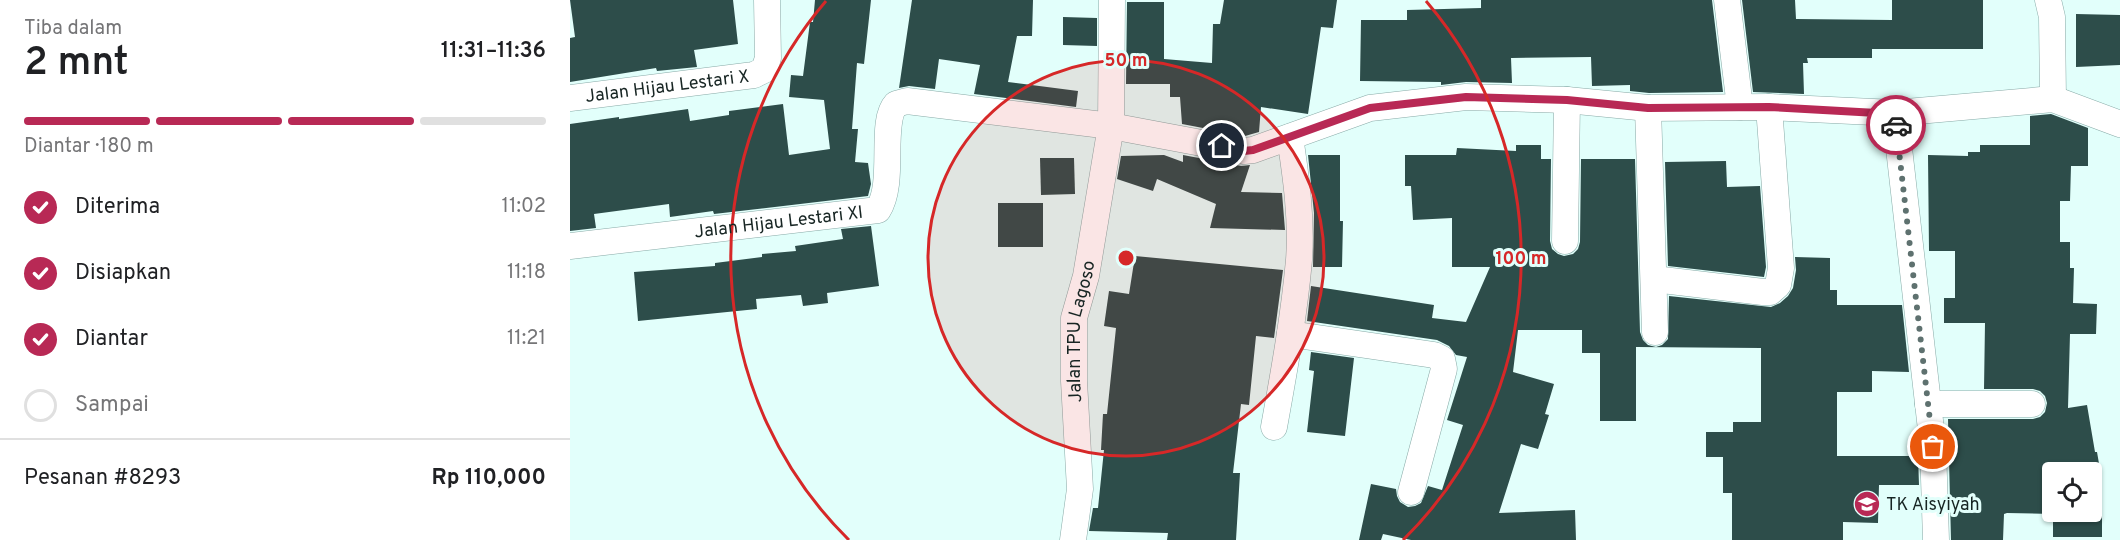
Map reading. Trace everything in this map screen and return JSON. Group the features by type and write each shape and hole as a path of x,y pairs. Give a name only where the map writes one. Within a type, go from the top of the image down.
{"street":[{"name":"Jalan Hijau Lestari X","path":"570,99 754,75 764,70 768,58 767,0"},
{"name":"Jalan TPU Lagoso","path":"1073,540 1080,489 1074,381 1074,318 1086,276 1111,126 1112,0"},
{"path":"1727,0 1740,107"},
{"path":"2048,0 2052,17 2053,99"},
{"path":"1111,126 1244,151 1253,150 1370,108 1466,97 1567,100 1648,108 1769,107 1895,114 2053,99 2120,124"},
{"path":"1564,241 1567,100"},
{"name":"Jalan Hijau Lestari XI","path":"570,246 878,210 882,204 887,184 889,115 893,107 907,101 1111,126"},
{"path":"1654,279 1764,292 1770,292 1778,285 1780,268 1769,107"},
{"path":"1648,108 1655,332"},
{"path":"1895,114 1933,447 1936,540"},
{"path":"1274,427 1290,334 1299,258 1297,182 1290,137"},
{"path":"1290,334 1434,355 1442,359 1444,369 1411,492"},
{"path":"1928,404 2032,404"}],"building":[{"path":"570,0 733,0 738,44 694,50 697,67 657,71 656,68 570,82 570,38 575,37"},
{"path":"815,0 871,0 864,64 857,63 852,129 858,129 855,162 868,163 871,184 868,196 670,217 669,204 594,214 596,228 570,231 570,124 688,109 690,121 729,115 729,111 783,104 789,155 830,149 824,100 789,97 791,75 803,76"},
{"path":"912,0 1033,0 1032,36 1017,36 1008,82 1078,91 1076,107 974,94 980,65 939,59 935,89 909,86 899,88"},
{"path":"1224,0 1337,0 1333,28 1321,27 1308,114 1261,107 1259,132 1245,136 1182,124 1180,97 1170,97 1170,84 1126,84 1127,2 1164,2 1164,59 1212,63 1213,24 1220,24"},
{"path":"1481,0 1712,0 1723,92 1649,93 1630,91 1630,85 1592,86 1591,57 1511,58 1512,83 1466,82 1441,85 1441,82 1360,81 1361,20 1407,20 1407,10 1481,8"},
{"path":"1742,0 1795,0 1796,19 1892,20 1892,0 1983,0 1983,49 1872,49 1872,58 1807,58 1808,63 1803,63 1804,94 1753,92"},
{"path":"2076,14 2120,15 2120,65 2076,67"},
{"path":"1063,17 1097,18 1097,46 1063,45"},
{"path":"2051,114 2088,128 2088,166 2071,166 2070,201 2060,201 2060,242 2070,242 2070,268 2074,268 2073,303 2097,304 2096,334 2070,334 2068,408 2087,405 2099,462 2042,462 2042,514 2004,514 2003,540 1951,540 1948,419 2033,419 2045,412 2047,403 2040,391 2033,389 1984,389 1985,323 1944,323 1944,298 1955,298 1955,251 1929,251 1928,155 1968,156 1968,152 1980,152 1980,145 2030,145 2030,116"},
{"path":"1516,145 1541,145 1541,159 1551,159 1550,241 1552,249 1564,256 1573,254 1580,242 1581,159 1635,159 1640,332 1648,345 1656,347 1668,339 1669,296 1771,307 1780,303 1793,288 1796,270 1795,257 1830,258 1830,290 1837,290 1837,305 1902,305 1909,372 1872,371 1872,392 1837,392 1837,456 1918,456 1919,485 1879,485 1878,523 1843,522 1843,540 1732,540 1732,493 1723,493 1723,457 1706,457 1706,432 1733,432 1733,422 1761,422 1761,348 1636,347 1636,421 1600,421 1600,353 1582,353 1582,330 1518,330 1513,372 1554,384 1545,414 1549,415 1538,449 1521,444 1499,513 1575,510 1576,540 1411,540 1383,534 1381,540 1359,540 1371,484 1396,489 1400,502 1408,507 1421,503 1428,486 1442,490 1463,425 1447,420 1467,357 1456,355 1449,346 1437,340 1307,321 1311,286 1434,305 1432,318 1466,322 1490,267 1452,267 1452,218 1413,220 1411,186 1405,186 1405,155 1456,155 1457,148 1516,151"},
{"path":"1164,155 1183,162 1183,155 1241,166 1250,165 1241,192 1282,193 1285,230 1210,228 1216,204 1157,179 1153,191 1117,179 1121,156"},
{"path":"1308,155 1340,155 1340,221 1343,221 1342,267 1313,267 1314,213"},
{"path":"1040,158 1074,158 1075,194 1041,195"},
{"path":"1726,161 1727,187 1760,186 1766,267 1764,277 1668,266 1665,162"},
{"path":"998,203 1043,203 1043,247 998,247"},
{"path":"871,226 879,286 827,293 828,303 803,306 801,295 756,299 757,309 638,321 634,272 715,266 715,263 762,257 762,254 796,251 795,246 843,239 841,229"},
{"path":"1135,256 1283,270 1274,338 1256,336 1249,405 1241,404 1233,473 1240,473 1236,540 1167,540 1168,533 1089,531 1093,508 1098,508 1104,450 1101,450 1103,414 1107,414 1116,328 1104,326 1109,291 1129,294"},
{"path":"1311,352 1354,358 1345,436 1307,432 1314,371 1309,370"},
{"path":"2053,522 2102,522 2102,537 2053,537"}],"way so far":[{"path":"1896,125 1933,447"}],"place":[{"name":"TK Aisyiyah","path":"1867,504"}],"route":[{"path":"1222,146 1244,151 1253,150 1370,108 1466,97 1567,100 1648,108 1769,107 1895,114 1896,125"}]}
